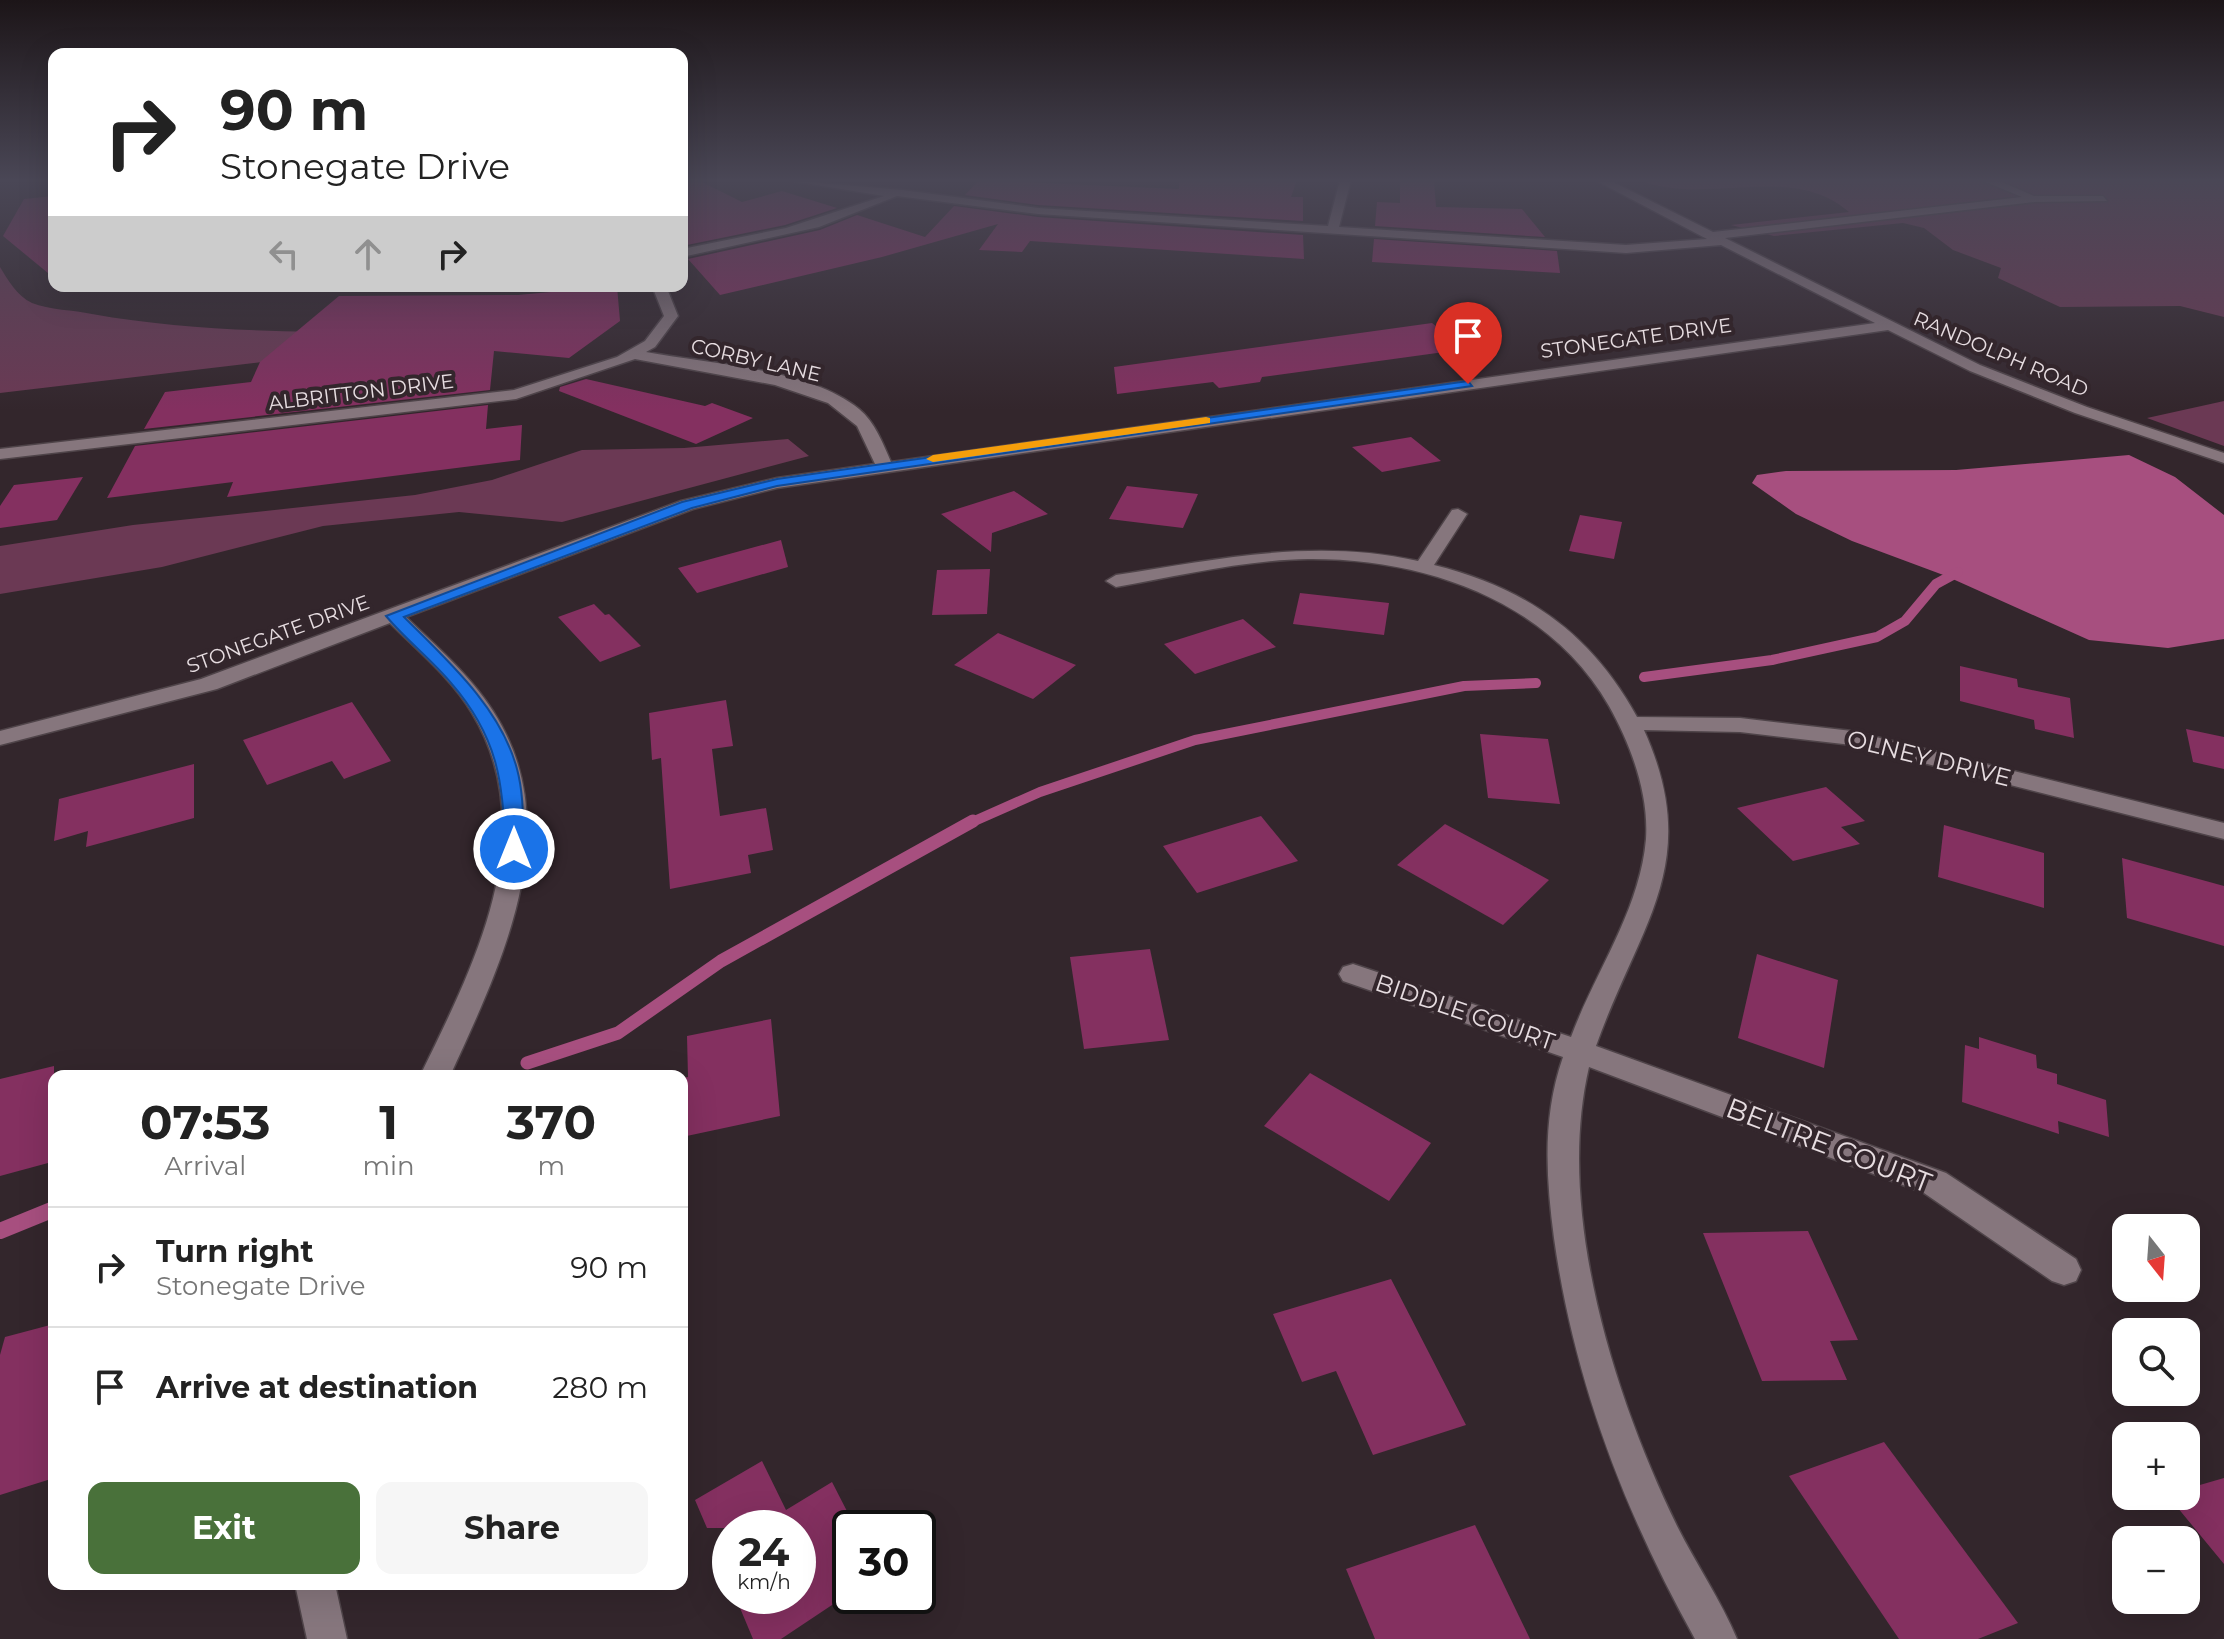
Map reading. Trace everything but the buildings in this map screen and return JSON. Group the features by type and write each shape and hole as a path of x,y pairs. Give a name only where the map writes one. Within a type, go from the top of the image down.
{"street":[{"name":"RANDOLPH ROAD","path":"1748,256 1885,326 2017,385 2224,458"},
{"name":"ALBRITTON DRIVE","path":"0,454 516,394 572,379 650,344 671,316 670,306 662,292"},
{"name":"STONEGATE DRIVE","path":"0,738 142,704 394,616 687,505 777,483 884,465 1885,326"},
{"name":"CORBY LANE","path":"632,354 777,382 825,396 853,413 869,430 884,465"},
{"path":"1423,568 1458,514"},
{"path":"1116,581 1269,556 1353,556 1423,568 1490,590 1555,628 1581,650 1598,670 1629,723 1655,801 1658,850 1643,904 1578,1051 1562,1142 1570,1235 1584,1325 1615,1424 1663,1539 1717,1639"},
{"path":"394,616 458,681 485,715 508,767 516,824 513,874 502,914 467,1007 438,1070"},
{"name":"OLNEY DRIVE","path":"1629,723 1740,725 1852,738 2224,831"},
{"name":"BIDDLE COURT","path":"1353,974 1578,1051"},
{"name":"BELTRE COURT","path":"1578,1051 1935,1183 2064,1270"},
{"path":"316,1590 327,1639"}],"shaded area":[{"path":"1970,256 2224,256 2224,317 2180,306 2060,307 1998,278 2001,268"},
{"path":"0,267 17,292 32,303 136,321 271,331 450,332 262,362 0,393"},
{"path":"2224,401 2224,446 2147,418"},
{"path":"788,439 809,456 562,522 459,512 323,526 162,567 0,594 0,546 133,525 415,495 492,480 582,450 684,448"},
{"path":"2129,455 2175,477 2224,515 2224,639 2168,648 2089,640 1946,576 1852,541 1796,514 1752,483 1757,475 1786,471 1956,470"}],"waterway":[{"path":"1644,677 1772,660 1877,637 1905,621 1936,584 1958,572"},
{"path":"970,823 1040,792 1195,740 1464,686 1536,683"},
{"path":"527,1063 618,1033 721,961 973,821"},
{"path":"0,1231 48,1211"}],"slow traffic":[{"path":"933,459 1206,420"}],"route":[{"path":"514,849 516,824 513,795 508,767 495,734 485,715 458,681 394,616 687,505 777,483 884,465 1468,384"}]}
